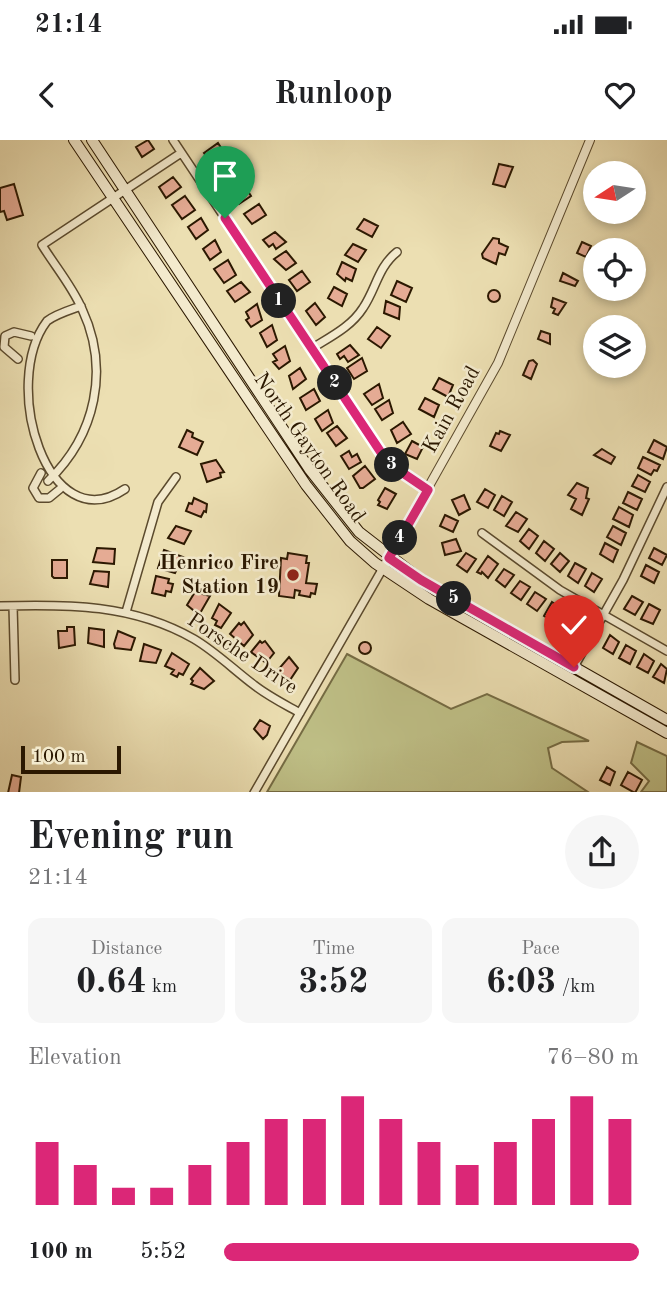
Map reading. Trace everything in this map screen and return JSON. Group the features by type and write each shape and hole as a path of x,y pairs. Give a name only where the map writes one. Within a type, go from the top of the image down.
{"main road":[{"name":"North Gayton Road","path":"74,140 320,504 350,541 383,569 429,599 667,733"},
{"name":"North Gayton Road","path":"92,140 323,489 359,532 389,558 421,580 667,720"}],"street":[{"path":"173,140 382,454 401,473 428,490"},
{"name":"Kain Road","path":"255,792 498,363 590,140"},
{"path":"48,481 70,457 83,435 93,409 97,355 93,335 81,306 42,244 181,153"},
{"path":"311,349 354,319 370,296 382,267 397,252"},
{"path":"14,371 26,342 47,321 81,306"},
{"path":"18,359 4,347 5,336 14,332 26,342"},
{"path":"33,464 48,481 60,489 80,496 97,499 116,495 125,489"},
{"path":"41,473 33,488 39,498 49,498 60,489"},
{"path":"126,612 158,502 176,477"},
{"path":"574,667 667,487"},
{"path":"482,533 560,590 667,651"},
{"name":"Porsche Drive","path":"0,606 82,605 126,612 152,620 194,639 255,686 300,713"},
{"path":"13,606 15,680"}],"green space":[{"path":"347,654 451,709 487,694 589,741 562,742 548,748 552,768 588,792 267,792"},
{"path":"637,742 667,756 667,792 641,792 649,781 631,763"}],"building":[{"path":"148,140 154,149 142,157 136,147"},
{"path":"218,143 225,154 211,163 204,153"},
{"path":"232,164 239,174 225,184 218,173"},
{"path":"499,164 513,167 505,187 493,184"},
{"path":"173,177 181,187 166,198 159,187"},
{"path":"14,184 23,215 7,220 4,211 0,212 0,188"},
{"path":"244,185 251,196 239,204 231,193"},
{"path":"185,196 195,210 182,219 172,205"},
{"path":"259,204 266,215 252,224 244,214"},
{"path":"201,218 208,230 196,239 188,227"},
{"path":"364,219 378,226 372,237 357,229"},
{"path":"275,232 286,242 276,249 273,244 269,247 263,240"},
{"path":"493,238 499,239 499,243 508,247 505,255 499,253 496,264 483,258 482,254"},
{"path":"215,240 221,252 210,260 203,249"},
{"path":"582,242 583,242 583,256 577,253"},
{"path":"353,244 366,250 358,262 345,255"},
{"path":"286,251 296,263 286,270 274,259"},
{"path":"228,260 236,275 224,283 214,269"},
{"path":"342,262 356,269 352,281 346,278 345,281 337,274"},
{"path":"302,271 310,282 297,291 289,280"},
{"path":"563,273 578,281 575,286 560,281"},
{"path":"397,281 412,288 406,302 391,295"},
{"path":"241,282 250,292 235,302 227,291"},
{"path":"334,287 347,294 342,306 328,298"},
{"path":"494,290 500,296 494,302 488,296"},
{"path":"553,298 566,303 558,315 553,313 555,309 551,307"},
{"path":"386,301 400,307 399,319 384,313"},
{"path":"315,303 325,317 316,325 306,311"},
{"path":"257,304 262,320 251,327 246,320 249,318 246,312"},
{"path":"272,325 277,340 267,347 260,333"},
{"path":"377,327 390,336 381,348 368,339"},
{"path":"541,331 550,334 550,344 538,339"},
{"path":"350,345 359,355 348,362 344,356 340,359 337,354"},
{"path":"285,346 290,361 279,369 273,362 277,360 273,354"},
{"path":"362,358 367,371 354,379 347,368"},
{"path":"533,360 537,364 531,379 523,375 529,361"},
{"path":"300,368 306,379 293,389 289,376"},
{"path":"439,378 453,385 448,397 433,389"},
{"path":"379,384 383,398 372,405 364,394"},
{"path":"314,389 320,401 306,410 300,398"},
{"path":"425,398 439,405 434,417 419,409"},
{"path":"389,400 393,413 382,420 375,409"},
{"path":"328,410 333,423 322,431 315,419"},
{"path":"403,422 411,434 397,443 391,430"},
{"path":"337,426 347,438 336,446 327,433"},
{"path":"187,430 193,433 192,437 203,442 197,455 179,447"},
{"path":"500,431 510,435 501,451 490,446 496,433 499,434"},
{"path":"654,440 667,447 663,459 648,452"},
{"path":"412,441 423,447 417,459 405,454"},
{"path":"602,449 615,457 611,464 594,455"},
{"path":"349,451 352,457 357,454 361,462 349,469 341,456"},
{"path":"643,457 660,465 657,471 654,470 651,475 638,468"},
{"path":"216,460 224,472 220,473 221,477 207,482 201,464"},
{"path":"365,466 375,479 360,488 353,476"},
{"path":"638,475 650,482 645,492 632,486"},
{"path":"577,483 588,488 586,498 589,499 582,515 571,509 576,499 568,495"},
{"path":"385,488 396,494 387,509 378,505"},
{"path":"485,489 495,495 488,508 477,502"},
{"path":"628,492 642,499 637,510 623,503"},
{"path":"464,495 470,509 459,515 452,500"},
{"path":"502,496 512,502 504,516 494,510"},
{"path":"194,498 207,504 206,512 204,511 201,517 186,511"},
{"path":"619,507 633,515 629,527 613,519"},
{"path":"516,512 527,519 518,532 506,526"},
{"path":"445,515 458,521 453,532 440,526"},
{"path":"176,526 191,531 184,544 168,538"},
{"path":"613,526 626,533 621,545 607,537"},
{"path":"529,529 538,536 529,549 520,541"},
{"path":"456,539 461,551 445,555 442,543"},
{"path":"544,541 554,549 545,561 536,553"},
{"path":"605,543 618,550 613,562 600,554"},
{"path":"97,548 115,549 114,564 93,562"},
{"path":"654,548 667,555 662,565 649,558"},
{"path":"164,550 183,557 175,573 158,568"},
{"name":"Henrico Fire Station 19","path":"288,553 307,556 306,563 309,563 306,583 317,584 315,594 311,593 310,597 299,595 300,591 295,590 294,598 279,596 281,558 287,559"},
{"path":"466,553 476,559 467,572 457,565"},
{"path":"560,553 569,561 560,572 551,564"},
{"path":"488,556 498,564 488,578 482,572 477,572"},
{"path":"52,560 67,560 67,578 52,576"},
{"path":"575,563 586,569 578,583 568,576"},
{"path":"646,565 659,572 654,583 641,576"},
{"path":"504,569 514,575 505,587 496,580"},
{"path":"94,571 109,572 108,587 90,584"},
{"path":"592,573 602,579 594,592 585,586"},
{"path":"156,576 169,579 168,583 173,584 171,592 166,591 165,596 152,593"},
{"path":"520,581 530,587 521,600 511,593"},
{"path":"195,592 210,596 199,615 187,605"},
{"path":"535,592 546,599 537,611 527,604"},
{"path":"632,596 643,602 635,615 624,609"},
{"path":"552,602 562,609 554,622 544,616"},
{"path":"219,604 231,613 221,628 215,625 217,621 212,618"},
{"path":"649,604 660,610 653,624 641,619"},
{"path":"569,614 579,619 571,631 562,626"},
{"path":"244,622 253,635 244,646 230,634 239,623 241,625"},
{"path":"67,627 74,627 75,645 59,648 58,631 67,631"},
{"path":"89,628 104,630 104,647 88,643"},
{"path":"118,631 135,638 131,650 115,648"},
{"path":"610,635 619,642 613,654 603,648"},
{"path":"260,641 265,641 274,653 266,663 251,652"},
{"path":"365,642 371,648 365,654 359,648"},
{"path":"144,644 161,650 156,663 140,661"},
{"path":"626,645 636,651 630,664 619,658"},
{"path":"172,653 189,664 183,675 179,673 177,677 171,674 174,670 165,666"},
{"path":"644,654 654,661 648,673 637,667"},
{"path":"289,657 298,668 290,680 277,671"},
{"path":"661,664 667,669 664,683 653,677"},
{"path":"200,668 214,681 204,689 191,684 191,679"},
{"path":"260,720 270,726 263,739 254,729"},
{"path":"607,767 615,772 610,785 600,780"},
{"path":"628,772 642,780 636,792 621,785"},
{"path":"12,775 21,777 19,792 8,792"}],"place":[{"name":"Henrico Fire Station 19","path":"293,575"}],"route":[{"path":"225,218 382,454 409,479 428,490 389,558 421,580 574,667"}]}
